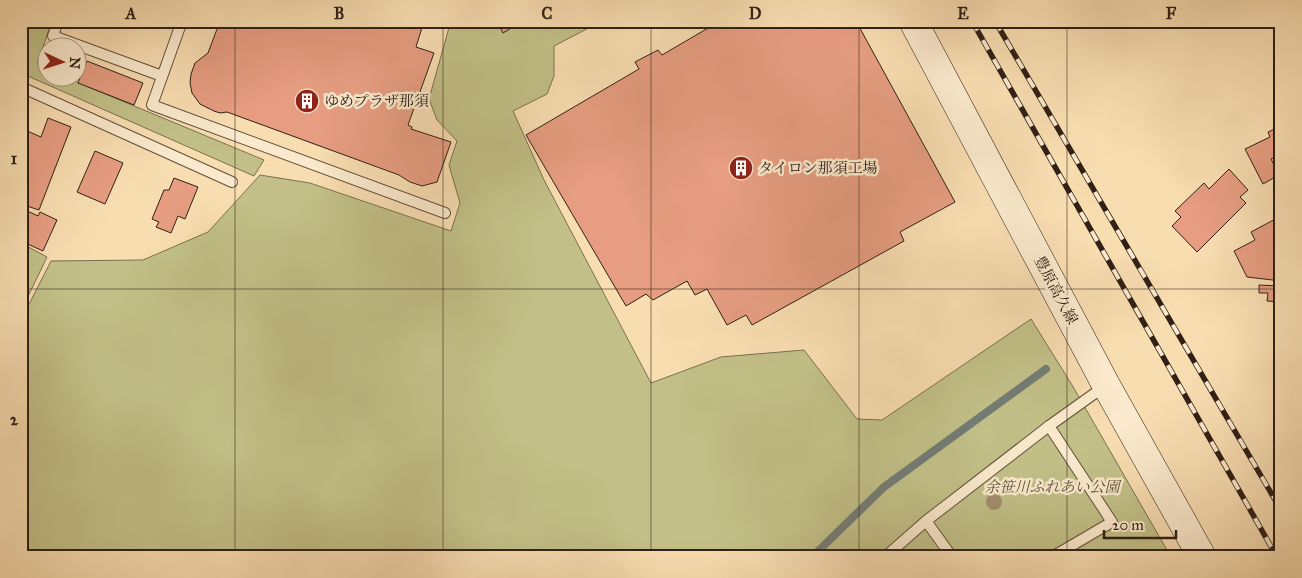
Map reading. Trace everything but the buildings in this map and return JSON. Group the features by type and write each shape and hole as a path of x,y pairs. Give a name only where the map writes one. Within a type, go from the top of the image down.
{"main road":[{"name":"豊原高久線","path":"913,21 1106,386 1202,557"}],"lane":[{"path":"58,21 53,36 162,76"},
{"path":"181,22 152,105 445,213"},
{"path":"21,87 232,182"},
{"path":"885,557 926,521 1049,426 1106,386"},
{"path":"1049,426 1112,522 1052,557"},
{"path":"926,521 952,557"}],"green space":[{"path":"21,21 52,21 46,38 38,38 38,81 21,73"},
{"name":"余笹川ふれあい公園","path":"452,21 602,21 554,46 554,76 547,94 513,111 544,180 651,383 721,357 804,350 857,419 882,420 1031,319 1072,385 1171,557 21,557 21,320 51,261 143,260 208,232 260,175 310,183 451,231 460,203 449,165 457,141 437,120 429,99"},
{"path":"88,87 264,160 254,176 55,88"},
{"path":"21,243 47,257 21,311"}],"waterway":[{"path":"812,557 884,487 1046,369"}],"railway":[{"path":"972,21 1277,557"},
{"path":"995,21 1281,510"}],"place":[{"name":"ゆめプラザ那須","path":"307,101"},
{"name":"タイロン那須工場","path":"741,168"}]}
